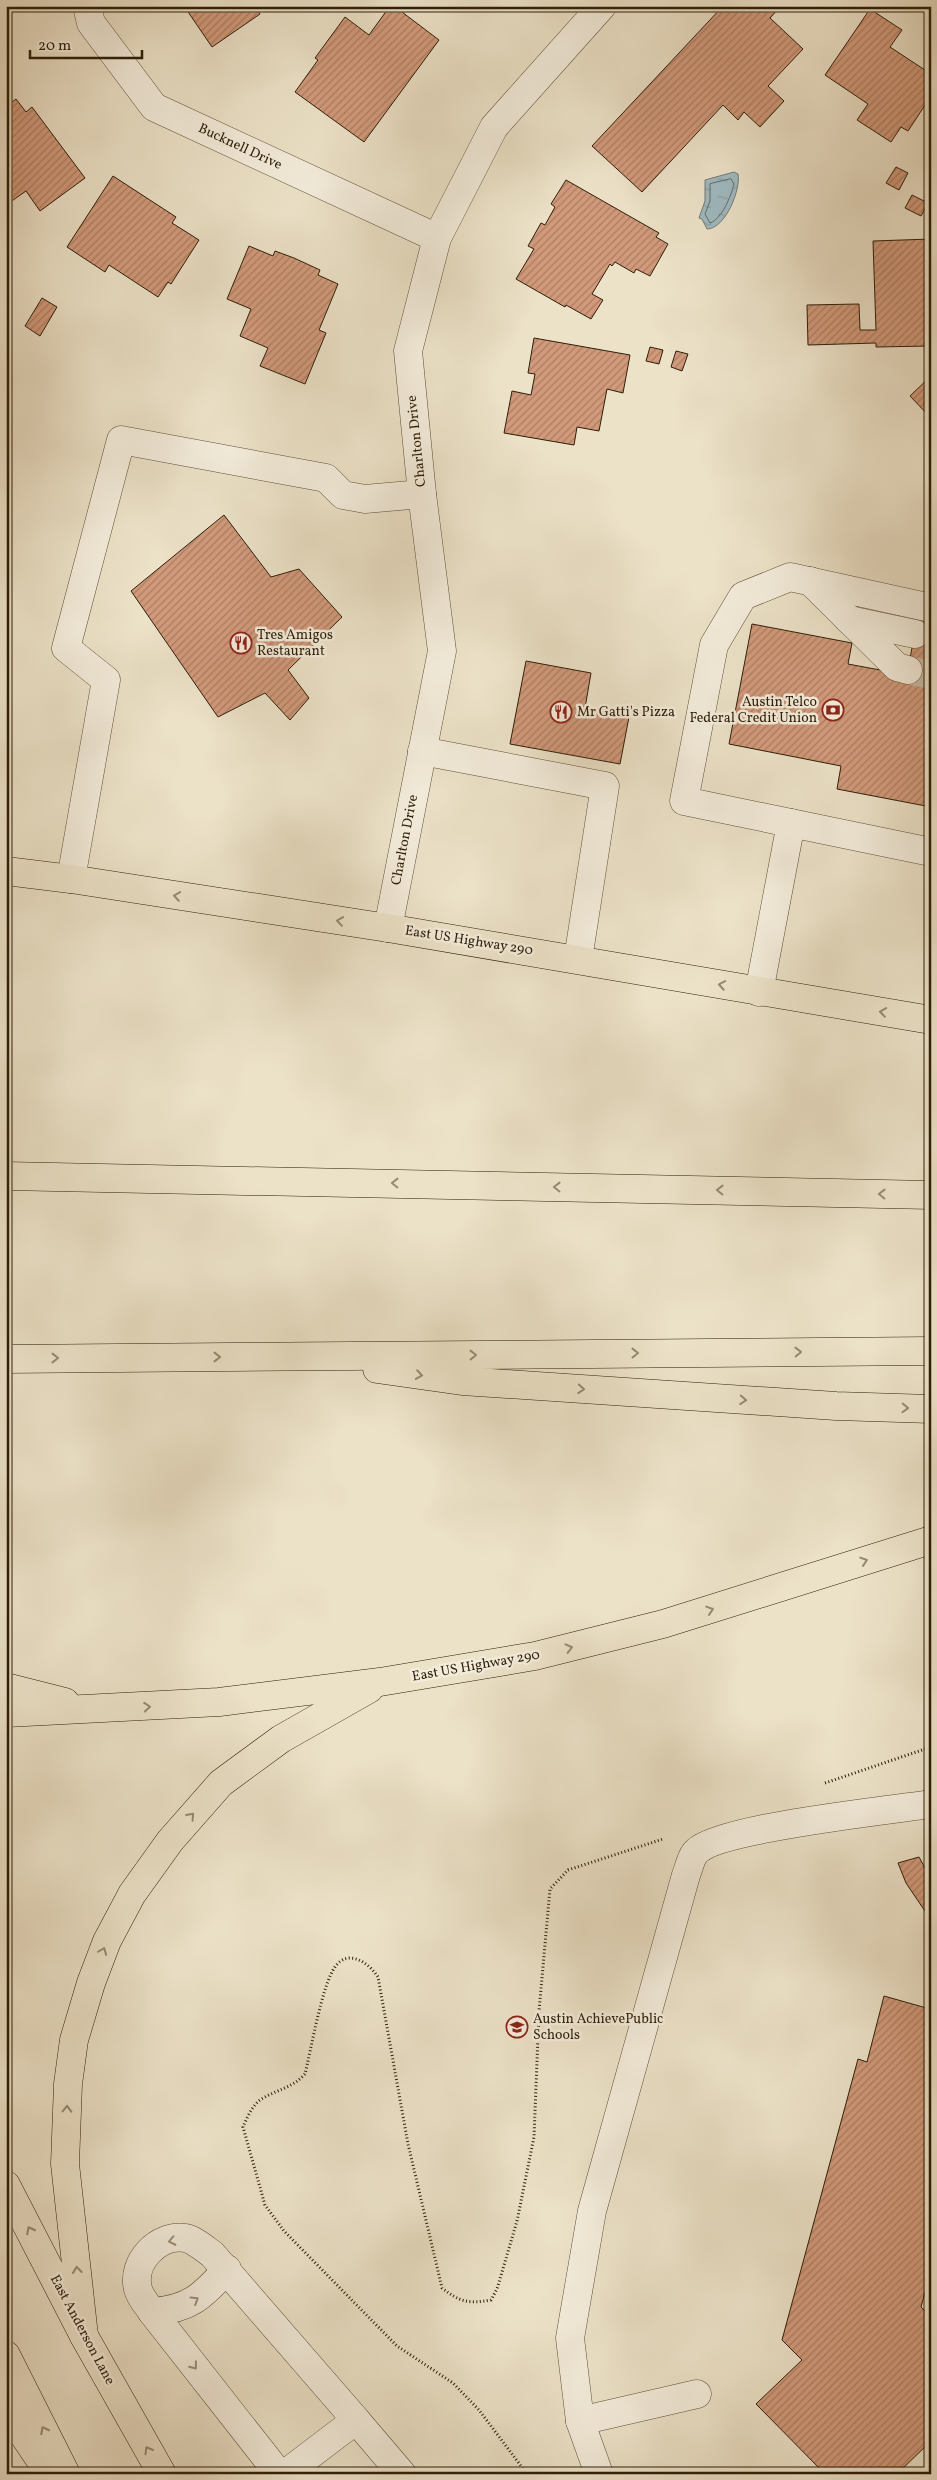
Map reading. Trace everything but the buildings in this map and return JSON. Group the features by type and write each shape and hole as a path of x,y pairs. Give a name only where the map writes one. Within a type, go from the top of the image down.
{"main road":[{"name":"East US Highway 290","path":"6,871 71,879 388,928 931,1020"},
{"path":"6,1176 931,1195"},
{"path":"6,1359 931,1350"},
{"path":"284,1356 462,1381 836,1406 931,1409"},
{"name":"East US Highway 290","path":"6,1713 98,1710 219,1702 380,1682 536,1656 654,1627 931,1540"},
{"path":"84,2336 65,2164 68,2084 74,2040 91,1983 107,1942 132,1894 170,1841 221,1783 281,1739 380,1682"},
{"path":"6,1687 98,1710"},
{"name":"East Anderson Lane","path":"6,2184 84,2336 162,2474"},
{"path":"6,2355 66,2474"},
{"path":"6,2409 50,2474"}],"street":[{"name":"Bucknell Drive","path":"87,6 91,23 154,107 437,238"},
{"name":"Charlton Drive","path":"388,928 442,651 422,494 408,351 437,238 494,127 602,6"},
{"path":"71,879 106,680 66,648 121,440 326,478 343,495 365,499 422,494"},
{"path":"931,608 790,576 743,596 714,645 684,801 931,852"},
{"path":"810,581 849,620 872,643 897,667 911,652 849,620"},
{"path":"422,751 605,786 578,959"},
{"path":"759,992 792,823"},
{"path":"599,2474 580,2421 570,2338 592,2211 686,1875 695,1852 705,1845 756,1830 931,1804"},
{"path":"279,2474 152,2312 138,2289 139,2269 148,2250 166,2241 186,2238 212,2254 402,2474"},
{"path":"152,2312 186,2306 205,2294 226,2269"},
{"path":"580,2421 697,2394"},
{"path":"285,2474 356,2420"}],"path":[{"path":"821,1784 931,1747"},
{"path":"528,2474 479,2410 453,2383 396,2346 284,2231 265,2205 242,2127 259,2101 298,2082 305,2074 328,1981 335,1965 346,1959 360,1959 370,1965 378,1977 408,2144 442,2288 457,2300 474,2303 491,2300 498,2289 517,2222 534,2137 539,2011 550,1889 568,1870 667,1838"}],"water":[{"path":"734,172 738,174 738,181 730,208 720,223 707,229 702,219 699,218 705,201 705,180"}],"tunnel":[{"path":"908,670 931,675"}],"place":[{"name":"Tres Amigos Restaurant","path":"241,643"},
{"name":"Austin Telco Federal Credit Union","path":"833,710"},
{"name":"Mr Gatti's Pizza","path":"561,712"},
{"name":"Austin AchievePublic Schools","path":"517,2027"}]}
